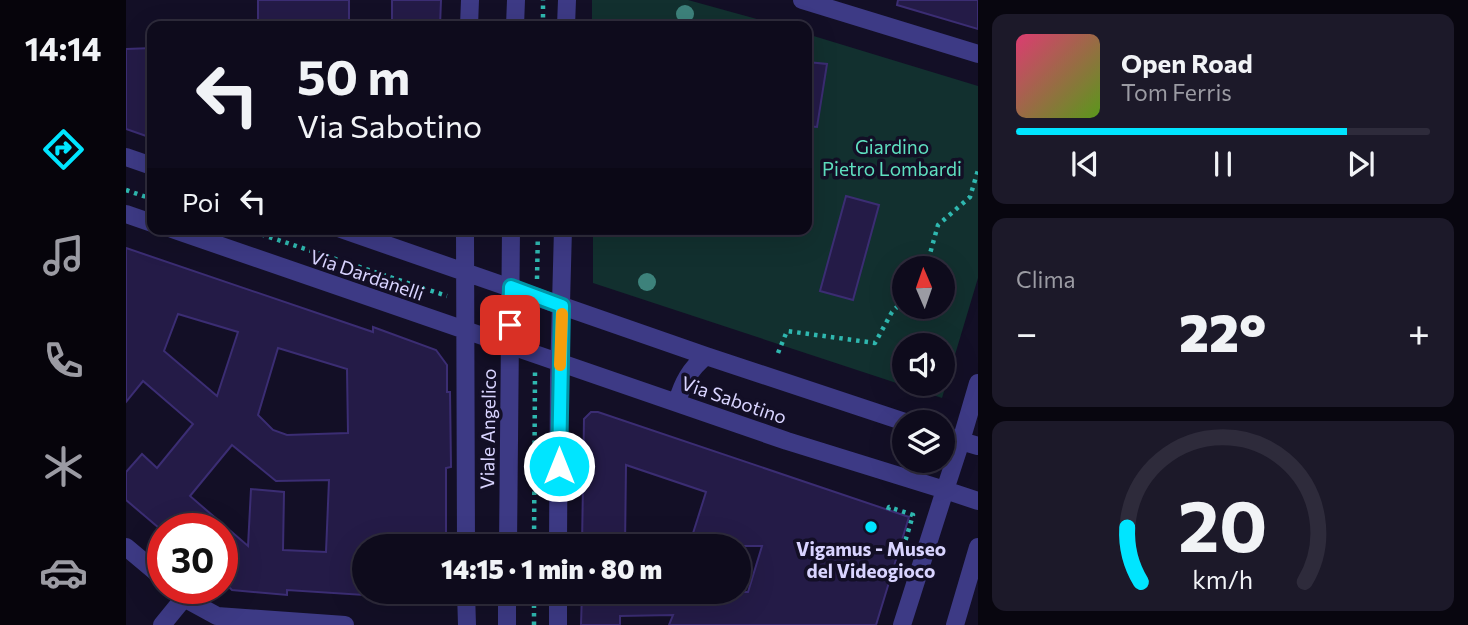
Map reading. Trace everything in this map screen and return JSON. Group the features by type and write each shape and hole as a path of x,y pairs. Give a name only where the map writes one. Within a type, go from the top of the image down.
{"street":[{"path":"469,21 470,0"},
{"path":"515,21 516,0"},
{"path":"566,21 567,0"},
{"path":"802,0 978,54"},
{"path":"126,157 147,164"},
{"path":"126,214 147,221"},
{"name":"Via Dardanelli","path":"189,235 510,344"},
{"name":"Via Dardanelli","path":"359,235 511,287"},
{"name":"Viale Angelico","path":"465,235 466,534"},
{"name":"Viale Angelico","path":"508,534 511,235"},
{"path":"558,534 563,235"},
{"name":"Via Sabotino","path":"511,287 892,418"},
{"name":"Via Sabotino","path":"510,344 787,440 978,501"},
{"path":"677,402 683,382 692,367 706,356"},
{"path":"902,625 945,491 969,443 978,383"},
{"path":"126,547 147,565"},
{"path":"954,625 978,547"},
{"path":"162,625 173,604"},
{"path":"196,604 217,617 345,625"},
{"path":"466,604 467,625"},
{"path":"507,604 507,625"},
{"path":"558,604 558,625"}],"path":[{"path":"542,21 543,0"},
{"path":"930,256 939,225 970,197 978,170"},
{"path":"126,190 147,197"},
{"path":"263,235 450,297"},
{"path":"534,534 538,235"},
{"path":"778,353 787,331 875,343 892,312"},
{"path":"888,510 889,507 913,515 905,542"},
{"path":"534,604 534,625"}],"green space":[{"path":"592,0 688,0 764,21 592,21"},
{"name":"Giardino Pietro Lombardi","path":"812,36 978,86 978,278 955,355 955,333 892,333 892,382 593,283 593,235 812,235"}],"building":[{"path":"258,0 349,0 349,21 258,21"},
{"path":"392,0 441,0 440,21 392,21"},
{"path":"898,0 978,0 978,29 897,5"},
{"path":"147,48 147,136 126,129 126,49"},
{"path":"812,62 827,64 817,127 812,126"},
{"path":"846,196 879,205 853,300 820,291"},
{"path":"126,248 373,332 373,327 436,350 447,365 447,392 450,392 451,467 446,468 446,534 352,534 352,594 287,590 287,595 238,591 238,537 248,546 251,489 284,492 283,550 326,552 329,480 276,481 232,445 190,496 210,513 147,513 147,518 126,500 126,472 142,454 157,468 193,424 143,381 126,402","holes":["178,314 238,332 217,396 164,351","278,348 347,369 348,433 287,435 273,430 258,415"]},
{"path":"591,412 598,412 909,517 876,625 669,625 673,615 620,616 620,625 581,625 582,604 751,604 751,582 762,546 751,546 751,534 693,534 706,492 626,465 625,534 582,534 584,419"}],"slow traffic":[{"path":"560,365 562,314"}],"place":[{"name":"Vigamus - Museo del Videogioco","path":"871,527"}],"route":[{"path":"510,325 511,287 562,306 559,466"}]}
